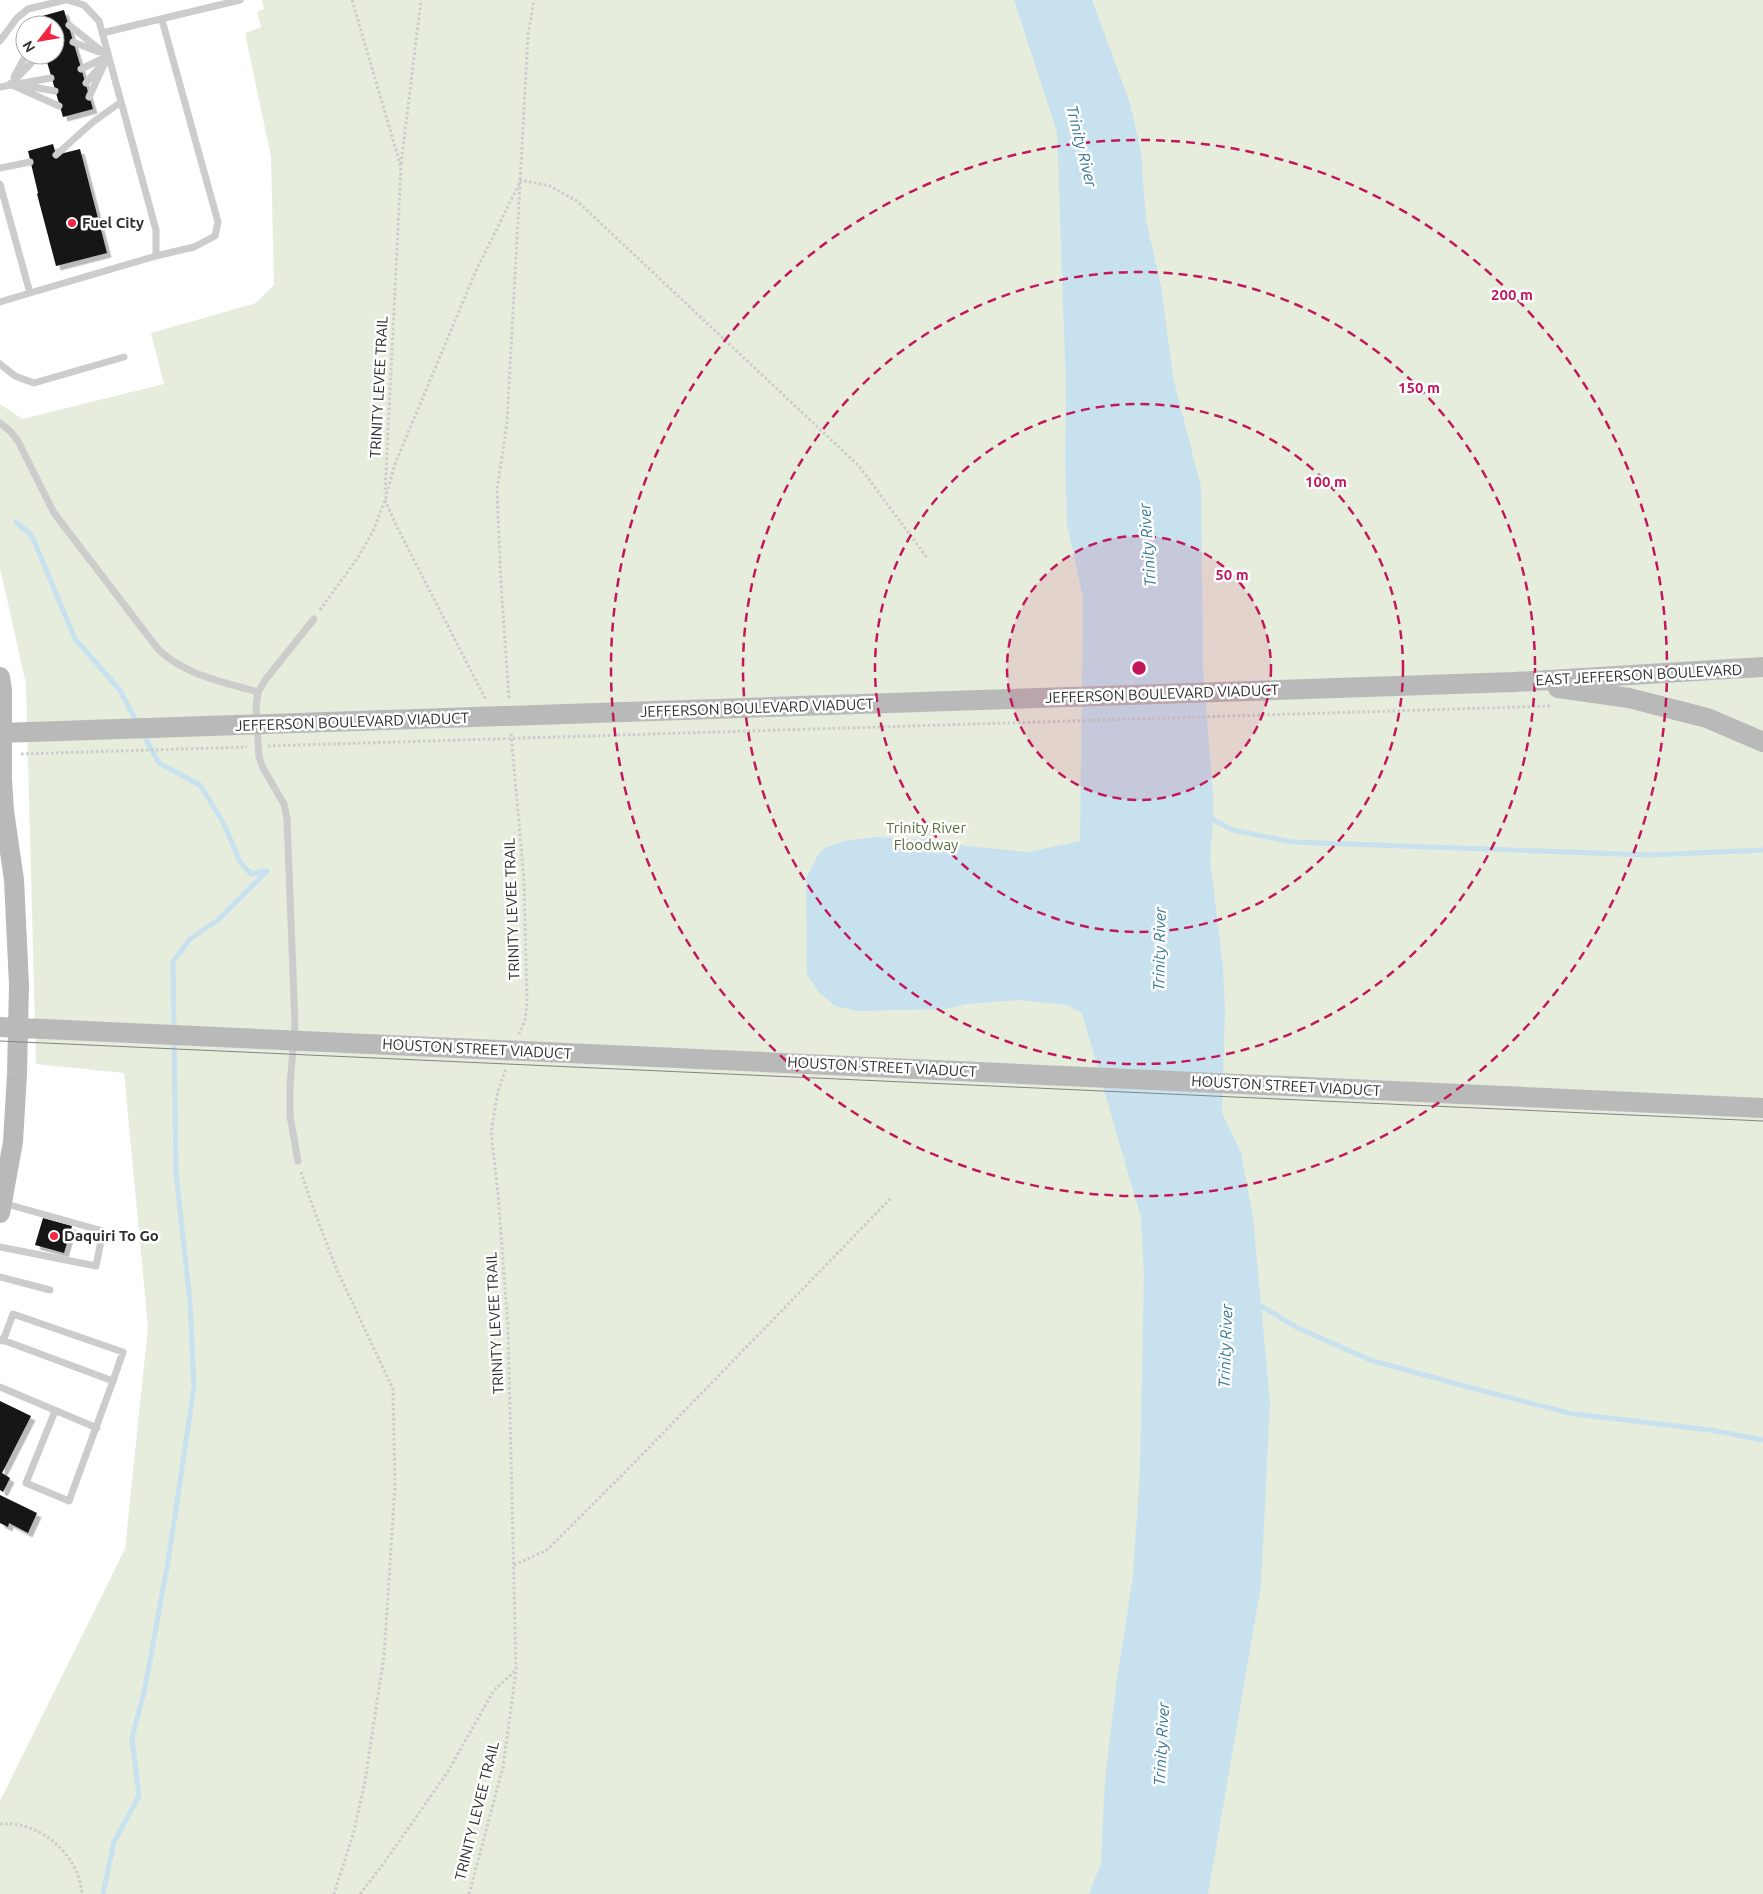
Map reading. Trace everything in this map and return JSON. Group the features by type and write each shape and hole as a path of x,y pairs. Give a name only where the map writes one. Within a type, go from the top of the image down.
{"main road":[{"name":"EAST JEFFERSON BOULEVARD","path":"1514,682 1763,667"},
{"path":"0,677 2,690 1,774 4,811 14,880 9,986 17,1074 13,1132 1,1208"},
{"name":"JEFFERSON BOULEVARD VIADUCT","path":"0,734 1514,682"},
{"path":"1514,682 1629,698 1707,718 1763,742"},
{"name":"HOUSTON STREET VIADUCT","path":"0,1027 1763,1108"}],"lane":[{"path":"0,41 17,18 28,9 66,0 84,5 98,21 156,230 156,256"},
{"path":"102,33 240,0"},
{"path":"0,302 156,256 194,247 215,236 218,222 162,20"},
{"path":"69,25 108,56"},
{"path":"74,42 108,56"},
{"path":"82,69 108,56"},
{"path":"86,83 108,56"},
{"path":"89,97 108,56"},
{"path":"10,84 20,65"},
{"path":"10,84 29,65"},
{"path":"0,87 51,78"},
{"path":"10,84 55,91"},
{"path":"10,84 59,106"},
{"path":"56,155 93,122 121,102"},
{"path":"0,168 30,162"},
{"path":"0,184 30,293"},
{"path":"0,364 15,376 34,383 124,357"},
{"path":"0,423 18,441 59,521 158,649 167,658 192,672 258,692"},
{"path":"298,1161 290,1116 290,1086 295,1024 287,819 284,804 263,768 259,757 256,708 258,692 266,679 314,619"},
{"path":"0,1247 96,1266 103,1231 1,1208"},
{"path":"0,1277 50,1290"},
{"path":"55,1411 26,1484 69,1501 97,1428 123,1352 13,1314 2,1340 113,1381"},
{"path":"0,1387 97,1428"}],"path":[{"name":"TRINITY LEVEE TRAIL","path":"352,0 401,167 385,500 490,708"},
{"path":"401,167 420,0"},
{"path":"509,702 497,490 507,424 528,35 534,0"},
{"path":"314,619 359,556 374,529 385,500 395,464 464,300 521,180"},
{"path":"521,180 550,186 577,201 859,466 928,559"},
{"path":"258,746 1541,706 1558,707"},
{"name":"TRINITY LEVEE TRAIL","path":"511,732 524,880 527,1003 525,1020 518,1038"},
{"name":"TRINITY LEVEE TRAIL","path":"504,734 512,751"},
{"path":"20,754 248,747"},
{"name":"TRINITY LEVEE TRAIL","path":"469,1894 503,1767 516,1671 508,1328 498,1194 491,1132 498,1091 508,1064"},
{"path":"298,1161 336,1268 393,1389 395,1486 384,1656 365,1780 354,1831 334,1894"},
{"path":"514,1565 548,1550 892,1197"},
{"path":"360,1894 447,1773 494,1690 516,1671"},
{"path":"0,1824 14,1823 27,1826 53,1841 74,1866 80,1879 82,1894"}],"green space":[{"name":"Trinity River Floodway","path":"262,0 1763,0 1763,1894 0,1894 0,1801 125,1549 148,1327 124,1073 36,1064 26,684 0,568 0,404 22,419 164,384 151,333 256,303 274,285 271,157 245,33 261,27 257,12 264,9"}],"water":[{"name":"Trinity River","path":"1014,0 1092,0 1130,103 1141,152 1146,220 1161,286 1173,377 1201,487 1203,668 1214,808 1210,859 1223,967 1225,1011 1222,1113 1241,1153 1253,1218 1270,1402 1261,1586 1208,1894 1089,1894 1101,1863 1105,1780 1116,1686 1133,1576 1140,1470 1144,1276 1141,1218 1082,1013 1066,1005 1018,1000 968,1004 944,1009 859,1011 835,1006 819,992 807,975 806,878 819,853 827,847 844,841 876,837 939,840 966,846 1029,852 1080,841 1083,598 1067,524 1065,461 1066,389 1057,132"}],"building":[{"path":"64,10 93,109 63,117 48,65 65,65 65,15 46,15"},
{"name":"Fuel City","path":"53,144 56,155 80,149 107,253 56,266 28,151"},
{"name":"Daquiri To Go","path":"43,1218 72,1226 64,1253 35,1245"},
{"path":"0,1401 31,1416 2,1473 10,1478 3,1492 0,1490"},
{"path":"0,1495 37,1513 28,1533 9,1523 8,1527 0,1523"}],"waterway":[{"path":"16,522 32,536 75,639 119,689 138,724"},
{"path":"143,734 159,763 200,785 224,824 240,862 251,874 266,871"},
{"path":"1208,817 1233,830 1292,842 1650,855 1763,850"},
{"path":"174,1030 173,962 190,939 218,920 267,871"},
{"path":"103,1894 114,1842 139,1796 132,1738 145,1688 169,1556 194,1387 190,1302 176,1173 174,1039"},
{"path":"1256,1303 1296,1327 1370,1360 1483,1391 1573,1414 1711,1430 1763,1440"}],"tram line":[{"path":"0,1041 1763,1121"}],"place":[{"name":"Fuel City","path":"72,223"},
{"name":"Daquiri To Go","path":"54,1236"}]}
